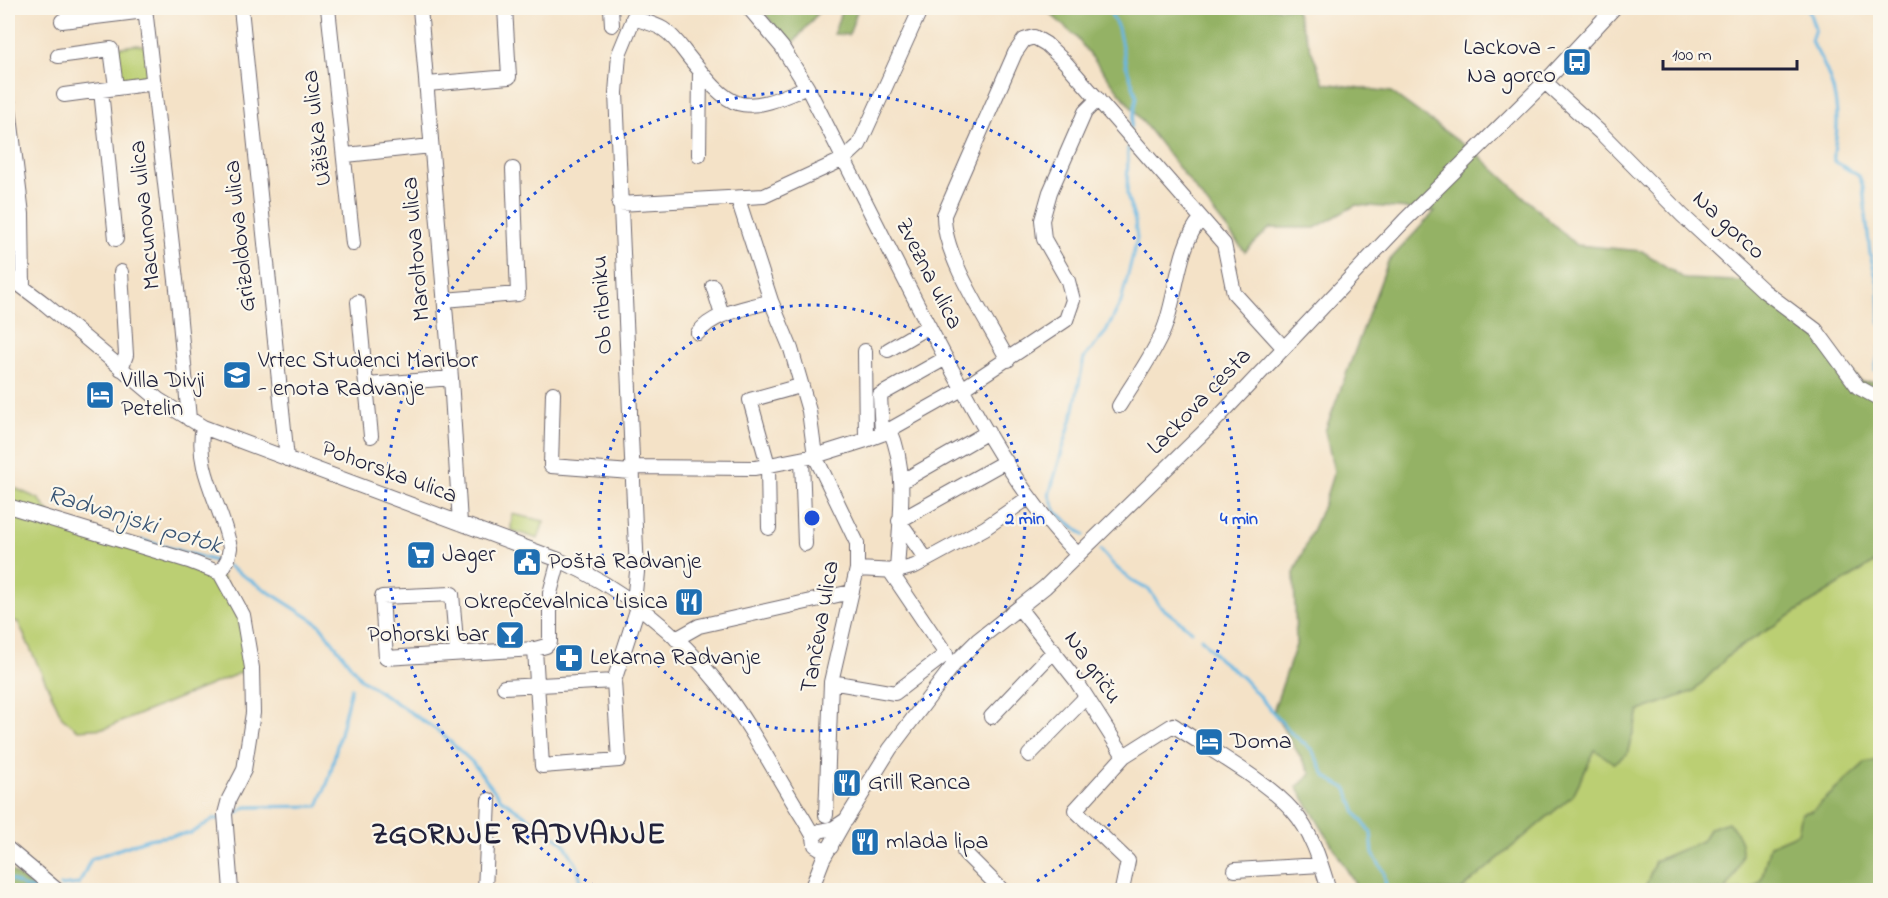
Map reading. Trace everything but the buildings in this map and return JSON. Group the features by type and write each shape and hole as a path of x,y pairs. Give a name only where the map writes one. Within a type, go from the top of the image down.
{"street":[{"name":"Grizoldova ulica","path":"241,8 287,459"},
{"name":"Užiška ulica","path":"328,8 335,94 346,155 353,243"},
{"name":"Maroltova ulica","path":"420,8 451,378 460,523"},
{"path":"427,84 509,77 505,8"},
{"path":"611,8 612,26"},
{"name":"Zvezna ulica","path":"749,8 782,47 807,87 929,326 988,432 1028,498 1044,519 1078,555"},
{"path":"620,204 738,199 764,195 844,159 859,145 921,8"},
{"name":"Lackova cesta","path":"824,835 844,822 890,749 955,663 978,640 1019,608 1078,555 1212,424 1405,220 1545,82 1614,8"},
{"path":"62,21 145,9"},
{"name":"Macunova ulica","path":"145,9 189,418"},
{"path":"635,13 663,28 676,40 718,94 739,105 783,98 807,87"},
{"name":"Ob ribniku","path":"635,13 619,54 616,74 637,572 636,605"},
{"path":"1008,360 951,253 944,231 944,215 1015,53 1024,40 1034,38 1046,44 1098,99 1224,244 1234,293 1284,348"},
{"path":"58,56 111,49 116,87"},
{"path":"699,155 700,71"},
{"name":"Na gorco","path":"1545,82 1602,134 1682,216 1764,291 1816,330 1858,387 1875,397"},
{"path":"64,95 154,83"},
{"path":"101,90 116,239"},
{"path":"553,393 551,466 631,470 755,468 808,457 886,432 963,389 1066,320 1074,300 1068,281 1044,239 1041,220 1050,192 1085,112 1098,99"},
{"path":"8,100 22,214 23,286"},
{"path":"346,155 431,146"},
{"path":"444,300 518,294 513,169"},
{"path":"738,199 771,301 791,349 808,411 806,544"},
{"path":"1119,406 1163,331 1175,297 1189,238 1201,219"},
{"path":"121,272 126,355 121,369"},
{"name":"Pohorska ulica","path":"8,276 159,400 203,427 559,560 602,583 636,605 676,639 707,671 737,710 805,821 824,835"},
{"path":"713,286 722,315"},
{"path":"698,333 706,322 771,301"},
{"path":"358,302 368,385 371,436"},
{"path":"888,350 929,326"},
{"path":"865,351 866,440"},
{"path":"831,682 895,693 946,654 893,571 901,482 899,449 886,432 880,395 946,358"},
{"path":"368,385 451,378"},
{"path":"1875,397 1881,385"},
{"path":"769,528 768,465 750,400 800,386"},
{"path":"203,427 200,450 228,536 230,548 224,567 243,615 252,668 253,713 244,770 229,799 225,814 231,891"},
{"path":"901,482 988,432"},
{"name":"Tančeva ulica","path":"808,457 857,543 857,569 831,682 824,835"},
{"path":"899,521 1006,461"},
{"path":"857,569 893,571 915,566 985,528 1028,498"},
{"path":"8,506 189,561 224,567"},
{"path":"899,521 926,559"},
{"path":"457,653 453,594 382,597 386,658 535,649 546,646 550,642 550,593 559,560"},
{"path":"676,639 699,626 851,592"},
{"path":"535,649 535,685 542,766 619,760 614,681 636,605"},
{"name":"Na griču","path":"1019,608 1054,651 1124,756"},
{"path":"991,717 1054,651"},
{"path":"504,687 614,681"},
{"path":"1029,756 1086,697"},
{"path":"1122,891 1128,861 1075,810 1124,756 1173,725 1266,788 1292,810 1304,826 1321,865 1329,891"},
{"path":"485,891 489,800"},
{"path":"806,891 824,835"},
{"path":"811,891 824,835"},
{"path":"8,849 57,891"},
{"path":"964,852 1002,891"},
{"path":"1235,870 1321,865"}],"green space":[{"path":"761,8 822,8 790,47"},
{"path":"842,8 858,8 849,35 834,34"},
{"path":"1044,8 1295,8 1324,83 1391,92 1483,159 1576,245 1642,251 1685,279 1762,282 1861,382 1880,381 1880,559 1732,652 1694,691 1639,711 1627,754 1614,763 1595,750 1573,795 1461,890 1359,890 1297,787 1311,774 1273,712 1296,645 1294,573 1324,503 1334,471 1325,431 1388,262 1435,211 1356,205 1315,228 1270,228 1245,252 1076,37"},
{"path":"135,45 148,46 152,78 121,83 116,48"},
{"path":"8,485 39,499 62,529 220,573 232,597 252,668 106,728 78,730 62,717 18,622 8,620"},
{"path":"512,514 544,521 538,539 511,530"},
{"path":"1880,559 1880,760 1865,763 1812,811 1802,813 1798,833 1770,845 1761,881 1750,890 1726,890 1736,873 1710,828 1702,841 1655,861 1645,888 1640,890 1461,890 1573,795 1595,750 1627,754 1639,711 1694,690 1732,652"},
{"path":"1880,760 1880,890 1750,890 1761,881 1770,845 1798,833 1802,813 1812,811 1865,763"},
{"path":"1728,822 1740,840 1742,856 1726,890 1640,890 1645,888 1655,861 1702,841 1710,828"},
{"path":"8,867 9,869 37,890 8,890"}],"waterway":[{"path":"1108,8 1118,28 1126,65 1137,97 1131,127"},
{"path":"1808,8 1815,29 1811,41 1827,71 1836,102 1834,161 1859,176 1863,187 1870,254 1879,288 1880,324"},
{"path":"1084,535 1056,512 1049,495 1073,414 1084,358 1106,332 1121,302 1137,239 1135,221 1127,195 1128,148"},
{"path":"1880,347 1875,370 1880,372"},
{"name":"Radvanjski potok","path":"142,540 222,563"},
{"path":"1101,550 1123,573 1149,589 1160,606 1192,631"},
{"name":"Radvanjski potok","path":"228,566 319,624 361,679 441,733 472,762 500,798 563,842 577,865 583,890"},
{"path":"1201,638 1219,659 1243,678 1290,732 1312,750 1326,777 1347,789 1356,813 1371,833 1373,854 1384,872 1386,887 1390,890"},
{"path":"235,814 246,807 318,806 329,779 351,688"},
{"path":"60,886 79,884 91,859 148,839 191,833 214,819 220,819"},
{"path":"8,878 27,888 48,889"}],"place":[{"name":"Lackova - Na gorco","path":"1577,62"},
{"name":"Vrtec Studenci Maribor - enota Radvanje","path":"237,375"},
{"name":"Villa Divji Petelin","path":"100,395"},
{"name":"Jager","path":"421,555"},
{"name":"Pošta Radvanje","path":"527,562"},
{"name":"Okrepčevalnica Lisica","path":"689,602"},
{"name":"Pohorski bar","path":"510,635"},
{"name":"Lekarna Radvanje","path":"569,658"},
{"name":"Doma","path":"1209,742"},
{"name":"Grill Ranca","path":"847,783"},
{"name":"mlada lipa","path":"865,842"}],"district":[{"name":"ZGORNJE RADVANJE","path":"519,836"}]}
